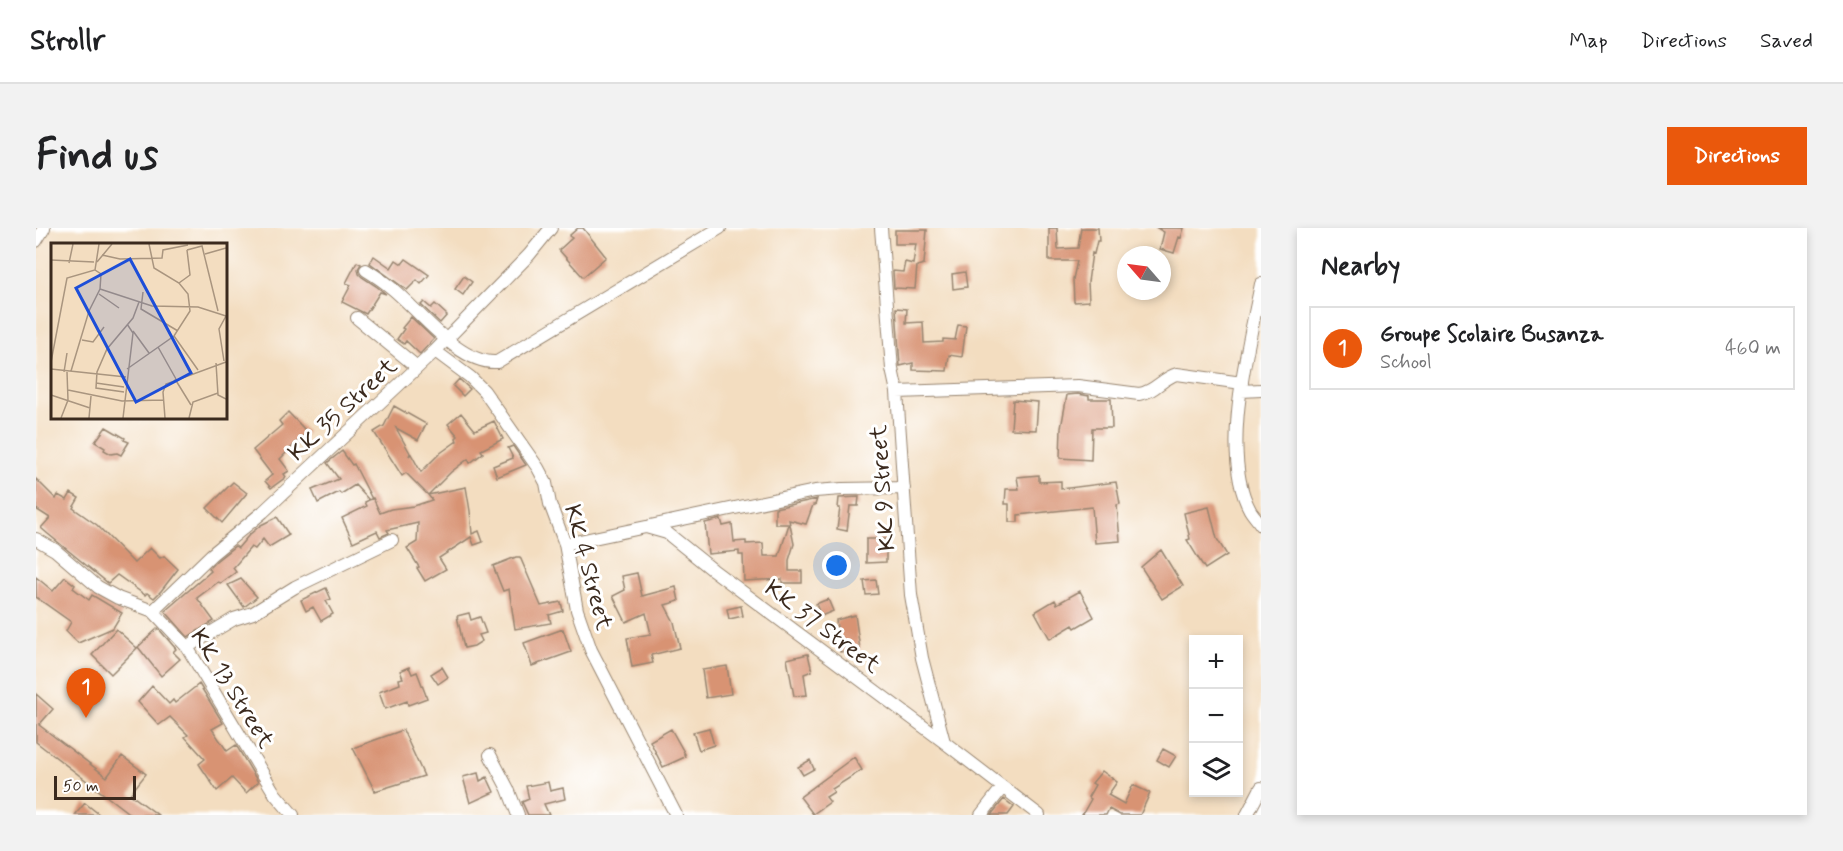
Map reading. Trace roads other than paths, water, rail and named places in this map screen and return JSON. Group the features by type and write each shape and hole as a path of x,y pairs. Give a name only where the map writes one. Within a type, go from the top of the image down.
{"street":[{"path":"36,240 44,228"},
{"name":"KK 35 Street","path":"153,611 211,555 278,498 435,351 529,255 551,228"},
{"path":"366,270 390,286 445,340 484,361 497,362 720,228"},
{"name":"KK 9 Street","path":"881,228 892,369 897,392 911,595 933,707 944,741"},
{"path":"1261,284 1242,387 1237,460 1241,486 1250,510 1261,525"},
{"path":"357,318 417,367"},
{"name":"KK 4 Street","path":"435,351 470,377 484,392 538,468 546,483 550,504 565,544 577,610 591,650 676,815"},
{"path":"897,392 1078,386 1139,394 1148,393 1170,376 1177,374 1261,390"},
{"path":"565,544 815,491 904,488"},
{"name":"KK 37 Street","path":"646,527 657,529 675,538 723,577 944,741 1039,815"},
{"name":"KK 13 Street","path":"36,539 56,550 98,587 153,611 187,647 275,794 293,815"},
{"path":"187,647 234,619 253,613 295,587 392,540"},
{"path":"490,755 519,815"},
{"path":"981,815 1002,788"},
{"path":"1247,815 1261,788"}],"place":[{"name":"Groupe Scolaire Busanza","path":"86,718"}]}
